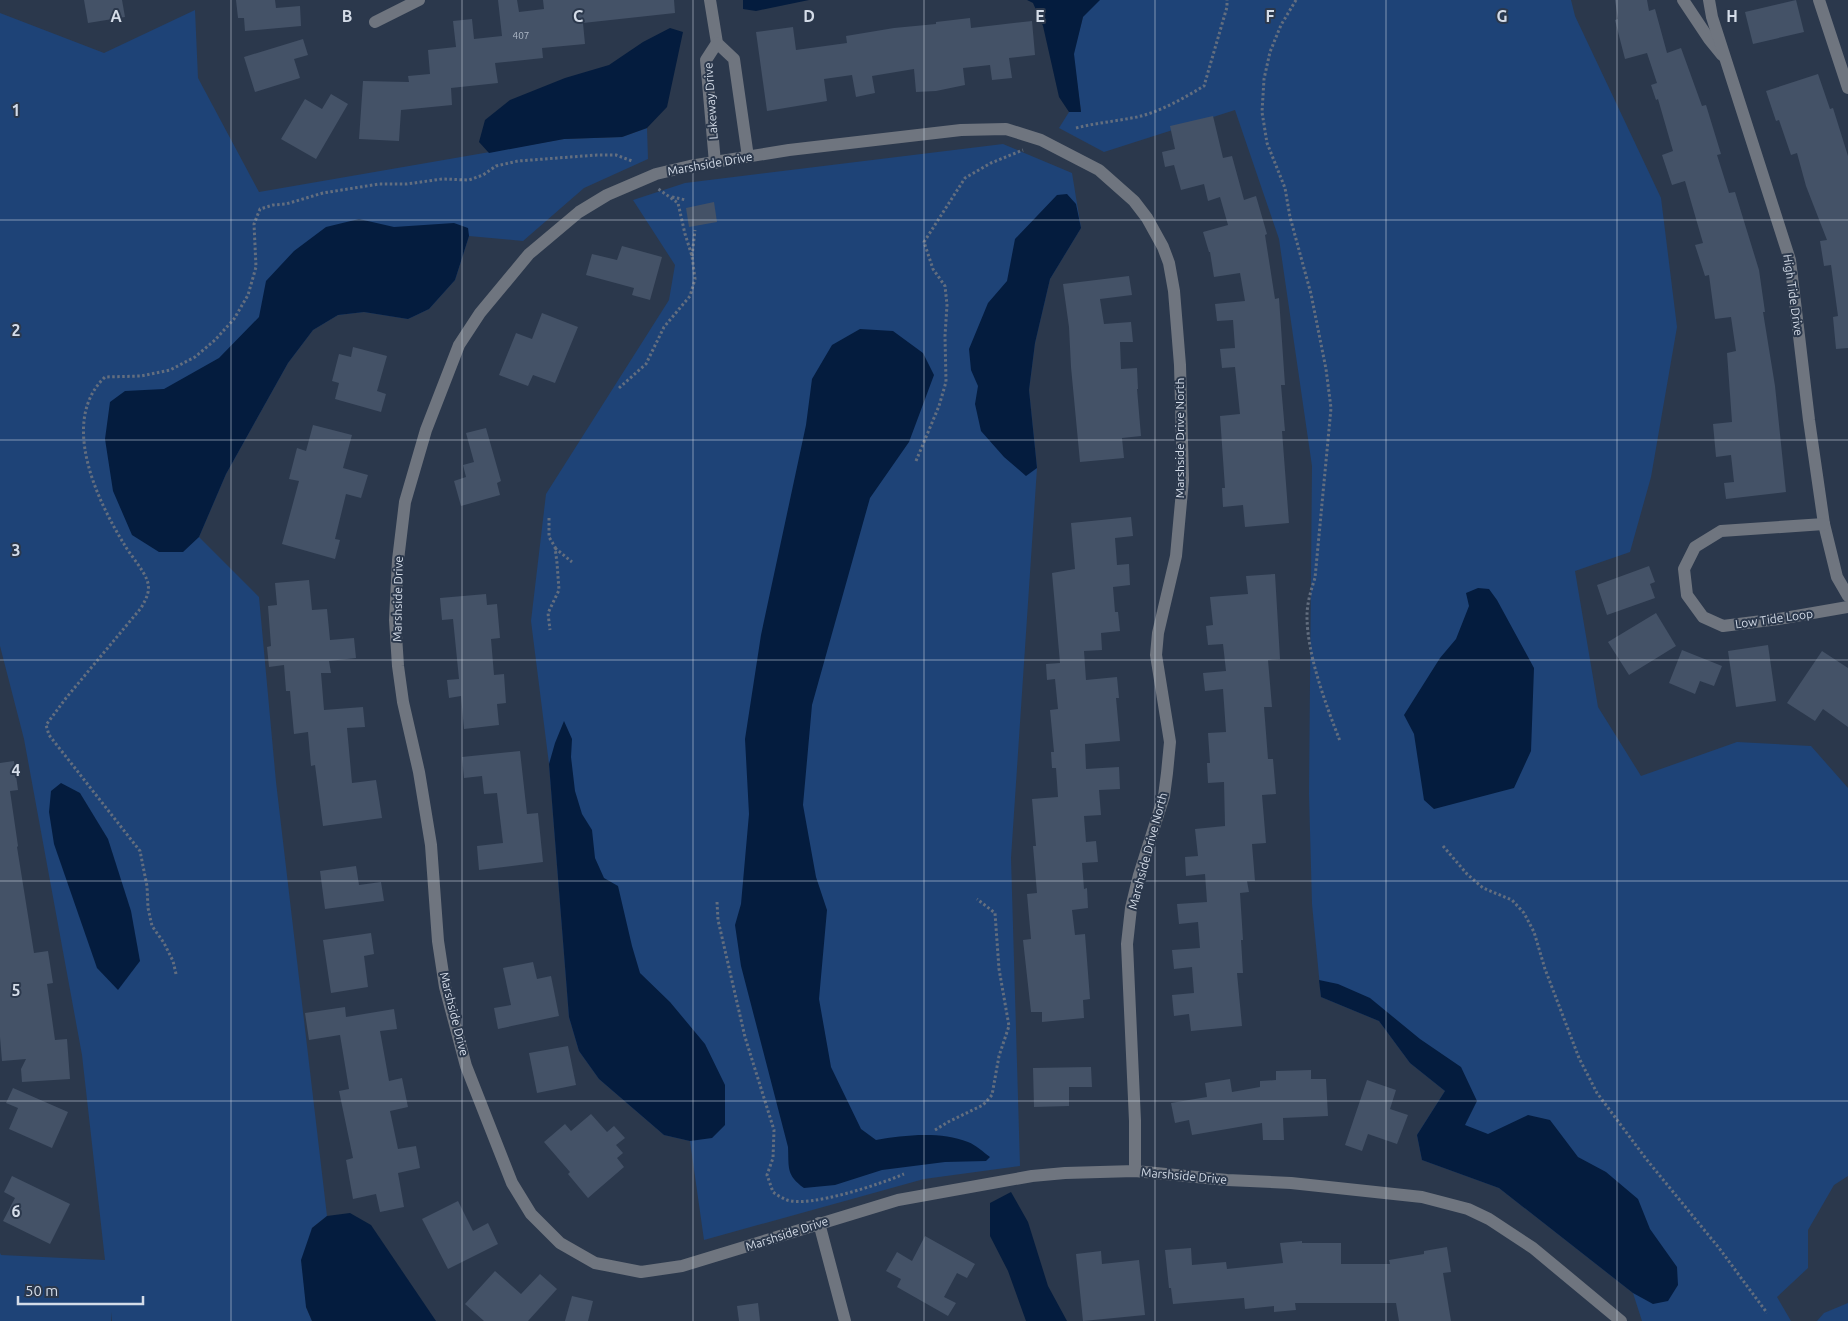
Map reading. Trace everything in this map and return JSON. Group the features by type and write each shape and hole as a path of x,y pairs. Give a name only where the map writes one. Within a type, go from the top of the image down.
{"street":[{"path":"375,22 419,0"},
{"path":"710,0 717,43"},
{"path":"1683,0 1709,39 1726,59"},
{"name":"High Tide Drive","path":"1709,0 1712,17 1790,260 1809,420 1824,524 1837,577 1848,596"},
{"path":"1819,0 1848,88"},
{"name":"Lakeway Drive","path":"715,163 706,60 717,43 734,59 748,157"},
{"name":"Marshside Drive","path":"1073,156 1041,140 1006,129 961,130 790,150 690,166 656,174 607,195 579,212 529,254 480,313 460,345 429,422 405,502 398,560 395,620 403,702 419,772 430,845 438,941 446,987 466,1066 512,1183 531,1214 560,1243 595,1263 641,1272 682,1266 898,1200 1032,1176 1135,1171 1227,1180 1291,1183 1422,1197 1468,1209 1489,1218 1533,1248 1620,1321"},
{"name":"Marshside Drive North","path":"1073,156 1099,170 1134,201 1147,218 1162,247 1169,263 1174,291 1180,365 1183,480 1176,556 1158,633 1156,655 1170,742 1164,796 1137,883 1131,908 1127,944 1135,1121 1135,1171"},
{"name":"Low Tide Loop","path":"1824,524 1722,531 1695,547 1684,568 1687,595 1703,617 1723,626 1848,608"},
{"path":"819,1224 845,1321"}],"path":[{"path":"1076,128 1097,122 1139,116 1188,96 1204,86 1227,6 1227,0"},
{"path":"1296,0 1281,25 1270,52 1264,80 1262,112 1267,143 1285,188 1290,217 1311,294 1326,369 1331,408 1315,578 1307,615 1308,634 1320,685 1340,741"},
{"path":"916,462 939,406 946,382 945,336 947,305 945,286 933,269 924,242 965,178 991,162 1028,147"},
{"path":"176,974 173,961 164,943 152,926 140,850 132,838 111,816 49,735 46,725 141,608 149,593 147,579 123,544 109,517 96,488 86,458 82,424 87,405 98,384 105,377 141,376 170,370 195,357 215,340 234,319 248,295 256,267 254,224 260,209 286,204 323,193 379,184 407,184 442,179 469,180 484,175 496,166 518,161 616,155 632,161"},
{"path":"619,388 646,364 664,326 690,296 696,279 678,203 657,187"},
{"path":"669,196 686,200"},
{"path":"692,256 696,230"},
{"path":"549,518 549,537 555,547 572,562"},
{"path":"550,630 548,613 559,590 555,547"},
{"path":"1443,846 1467,874 1483,888 1512,900 1524,913 1534,932 1544,969 1579,1058 1597,1093 1647,1160 1719,1248 1767,1313"},
{"path":"935,1130 983,1105 992,1095 999,1056 1010,1026 999,969 995,913 977,899"},
{"path":"716,902 718,920 745,1037 774,1130 773,1158 767,1175 773,1192 788,1200 811,1201 888,1181 904,1174"}],"shaded area":[{"path":"743,0 809,0 756,11 743,9"},
{"path":"1027,0 1100,0 1083,17 1074,54 1081,112 1069,112 1059,97 1043,26 1033,3"},
{"path":"1064,0 1571,0 1575,16 1661,198 1677,327 1651,477 1630,552 1575,571 1598,707 1641,776 1737,742 1811,746 1848,788 1848,1176 1834,1185 1808,1230 1808,1268 1777,1297 1791,1321 1642,1321 1633,1293 1499,1188 1422,1160 1417,1135 1445,1091 1410,1063 1379,1021 1321,997 1312,904 1309,794 1312,466 1279,239 1235,110 1104,152 1059,128 1069,112 1081,111 1073,54 1083,17"},
{"path":"195,10 198,78 259,192 564,139 622,137 647,128 648,159 584,188 523,241 469,236 455,280 429,309 408,319 364,312 338,315 313,330 288,363 226,474 199,537 259,597 276,782 327,1216 312,1228 306,1307 312,1321 112,1321 111,1312 111,1321 0,1321 0,1253 1,1255 105,1260 82,1055 24,739 0,646 0,13 104,53"},
{"path":"670,28 683,32 667,107 647,128 622,137 564,139 489,153 479,142 485,120 510,100 565,78 609,65 643,42"},
{"path":"1003,144 1072,173 1081,228 1050,279 1035,343 1029,390 1037,468 1011,858 1020,1166 924,1179 704,1240 690,1141 664,1135 599,1079 579,1051 569,1017 549,764 531,621 546,494 669,300 675,265 633,200 685,183"},
{"path":"1067,194 1076,204 1081,228 1050,279 1035,343 1029,390 1037,468 1026,476 1004,457 981,431 975,404 978,386 971,370 969,349 988,303 1007,281 1015,239 1057,195"},
{"path":"359,219 394,227 454,223 468,228 469,236 455,280 429,309 408,319 364,312 338,315 313,330 288,363 226,474 199,537 183,552 159,552 132,535 113,491 105,439 110,402 125,391 164,389 219,358 259,317 266,281 294,251 326,227"},
{"path":"860,329 893,331 923,353 934,375 909,442 870,498 812,705 803,805 816,877 827,910 819,999 831,1067 861,1129 876,1140 922,1135 946,1136 968,1142 990,1157 986,1161 945,1162 882,1170 835,1185 804,1188 791,1175 788,1147 741,966 735,925 741,904 749,814 745,739 761,635 806,425 812,379 832,345"},
{"path":"1478,588 1489,589 1497,600 1534,668 1531,751 1514,788 1434,809 1424,800 1414,734 1404,715 1440,658 1456,639 1469,606 1466,593"},
{"path":"564,721 572,739 571,757 575,791 582,814 592,830 595,858 604,878 618,886 640,973 670,1002 705,1044 725,1085 725,1125 712,1138 690,1141 664,1135 599,1079 579,1051 569,1017 549,764"},
{"path":"61,783 80,793 108,839 131,911 140,961 118,990 97,968 54,844 49,812 51,791"},
{"path":"1319,980 1338,984 1370,998 1420,1039 1461,1067 1477,1101 1465,1125 1488,1134 1528,1115 1550,1120 1578,1157 1606,1172 1638,1199 1650,1229 1677,1267 1678,1285 1668,1301 1653,1304 1633,1293 1499,1188 1422,1160 1417,1135 1445,1091 1410,1063 1379,1021 1321,997"},
{"path":"1011,1192 1028,1222 1048,1286 1067,1321 1026,1321 1008,1271 990,1236 990,1203"},
{"path":"350,1213 371,1225 436,1321 312,1321 306,1307 301,1260 312,1228 327,1216"},
{"path":"1848,1303 1848,1321 1817,1321 1824,1313"}],"building":[{"path":"84,0 122,0 125,17 88,23"},
{"path":"236,0 275,0 276,8 300,6 301,26 245,31 244,18 238,18"},
{"path":"498,0 517,0 519,12 544,9 543,0 674,0 675,13 583,23 585,44 542,48 543,58 495,63 498,83 451,88 452,105 401,110 399,141 359,139 363,81 409,82 408,76 430,74 428,50 456,47 453,21 472,19 474,39 502,36"},
{"path":"1615,0 1647,0 1649,11 1655,9 1667,53 1681,48 1702,106 1706,105 1721,154 1717,155 1729,193 1735,192 1759,270 1765,312 1763,312 1775,386 1786,492 1726,499 1724,483 1734,482 1731,455 1716,457 1713,424 1732,422 1727,353 1736,351 1731,317 1715,319 1709,275 1705,276 1695,245 1703,243 1685,181 1672,185 1662,155 1673,151 1658,99 1656,100 1651,85 1657,83 1647,53 1625,59 1615,20 1618,19"},
{"path":"1796,0 1804,32 1753,44 1745,12"},
{"path":"970,18 971,28 1032,21 1035,55 1009,58 1012,78 992,80 990,65 963,68 965,85 936,91 916,92 914,69 872,76 875,93 856,97 852,75 824,79 827,101 767,111 756,32 793,27 796,50 847,43 846,36"},
{"path":"303,39 308,55 294,59 300,78 255,92 244,57"},
{"path":"1818,74 1830,109 1833,108 1848,156 1848,348 1836,349 1833,317 1838,316 1831,265 1824,266 1820,241 1827,240 1806,186 1797,153 1791,155 1779,120 1776,121 1766,91"},
{"path":"331,94 348,104 316,159 281,139 305,99 322,109"},
{"path":"1213,116 1223,158 1232,156 1244,200 1256,196 1267,234 1265,235 1275,299 1279,298 1285,385 1281,385 1285,431 1282,431 1289,523 1245,527 1243,505 1223,507 1222,488 1225,488 1220,416 1240,414 1235,367 1222,368 1220,349 1235,348 1233,320 1217,321 1215,304 1245,301 1240,273 1214,277 1210,252 1203,232 1228,225 1220,197 1208,201 1204,184 1181,190 1174,165 1165,167 1162,152 1175,149 1170,126"},
{"path":"714,202 717,222 689,227 686,208"},
{"path":"622,246 662,257 650,300 632,295 634,288 586,275 592,254 617,260"},
{"path":"1129,276 1132,295 1100,299 1104,324 1131,322 1133,342 1120,342 1121,369 1137,368 1141,436 1122,438 1124,458 1080,462 1069,327 1063,284"},
{"path":"542,313 578,327 555,383 533,375 528,386 499,375 516,333 532,339"},
{"path":"353,347 387,356 377,391 386,394 381,412 335,399 339,383 332,381 339,354 351,357"},
{"path":"313,425 352,435 343,468 368,475 361,498 346,494 335,539 340,540 335,559 282,544 299,481 289,479 297,448 306,451"},
{"path":"486,428 501,481 497,483 500,495 461,506 454,481 466,477 463,465 474,462 466,433"},
{"path":"1131,517 1133,536 1115,538 1117,565 1129,564 1130,585 1113,587 1115,612 1118,612 1120,631 1101,633 1102,650 1084,651 1086,680 1117,677 1119,698 1116,698 1120,741 1085,744 1086,769 1119,767 1120,789 1099,790 1101,815 1084,816 1086,842 1096,841 1098,862 1082,863 1084,889 1087,888 1088,908 1072,910 1075,935 1085,934 1090,999 1083,1000 1084,1018 1042,1022 1042,1012 1031,1012 1023,940 1031,939 1027,894 1037,893 1032,799 1058,797 1056,768 1052,768 1051,752 1054,752 1050,710 1058,709 1055,679 1047,680 1046,664 1060,663 1052,573 1075,569 1071,523"},
{"path":"1649,566 1655,582 1650,584 1655,598 1607,615 1597,585"},
{"path":"1275,574 1280,659 1268,660 1272,707 1264,707 1268,759 1273,759 1276,794 1262,795 1266,843 1252,844 1255,881 1247,881 1249,892 1240,893 1243,973 1237,973 1242,1026 1191,1031 1189,1014 1174,1016 1172,995 1194,993 1192,967 1174,969 1172,950 1200,948 1198,922 1179,924 1177,904 1207,902 1205,874 1186,876 1185,857 1198,856 1195,829 1225,826 1224,782 1208,783 1207,763 1210,763 1208,733 1226,732 1223,689 1205,691 1203,673 1226,671 1223,644 1208,645 1206,626 1213,625 1210,597 1248,594 1246,576"},
{"path":"309,580 312,610 327,609 330,640 354,638 356,658 329,661 331,673 321,673 324,710 363,707 365,727 347,728 352,783 376,780 382,818 323,826 315,765 311,766 308,732 294,734 290,691 286,691 284,665 269,667 267,647 271,646 268,606 277,605 275,583"},
{"path":"486,594 487,605 497,604 500,638 491,639 494,675 504,674 506,703 497,704 499,725 464,729 461,696 449,698 447,680 459,679 453,619 442,620 440,598"},
{"path":"1656,613 1676,646 1629,675 1608,642"},
{"path":"1768,645 1776,701 1736,707 1728,651"},
{"path":"1682,650 1722,666 1714,686 1700,681 1695,694 1669,683"},
{"path":"1822,651 1848,668 1848,727 1823,709 1815,721 1787,703"},
{"path":"520,751 527,814 538,813 543,862 479,870 477,846 503,843 497,793 484,794 482,776 464,778 462,757"},
{"path":"14,761 18,790 10,791 34,953 48,951 53,983 47,984 55,1040 67,1039 70,1079 22,1082 21,1069 26,1059 2,1061 0,1037 0,763"},
{"path":"356,866 359,885 381,882 384,901 325,909 320,871"},
{"path":"371,933 374,954 364,956 368,987 331,993 323,940"},
{"path":"533,962 537,979 551,976 559,1016 498,1029 494,1008 511,1005 503,968"},
{"path":"345,1007 346,1017 394,1009 397,1029 380,1031 389,1081 402,1078 408,1107 390,1111 398,1149 416,1146 420,1168 398,1173 404,1207 380,1212 376,1194 353,1199 346,1160 353,1158 339,1091 349,1089 340,1035 309,1040 305,1013"},
{"path":"568,1046 576,1085 537,1093 529,1053"},
{"path":"1091,1067 1092,1087 1069,1087 1069,1106 1034,1107 1033,1068"},
{"path":"1311,1070 1311,1079 1326,1079 1328,1116 1283,1118 1284,1140 1263,1140 1262,1123 1192,1135 1189,1120 1175,1123 1171,1103 1207,1097 1205,1083 1230,1079 1232,1092 1260,1087 1260,1081 1276,1080 1276,1071"},
{"path":"1367,1080 1396,1090 1390,1109 1408,1115 1397,1144 1368,1134 1362,1151 1345,1145"},
{"path":"13,1088 68,1112 52,1148 9,1129 18,1108 6,1103"},
{"path":"591,1114 607,1132 614,1126 625,1138 616,1145 623,1153 617,1158 624,1167 588,1198 568,1174 570,1172 544,1142 565,1124 571,1131"},
{"path":"12,1176 70,1204 50,1244 3,1221 15,1198 4,1192"},
{"path":"458,1201 473,1231 488,1223 498,1244 448,1269 422,1219"},
{"path":"925,1236 975,1264 967,1278 957,1273 944,1297 956,1303 948,1316 897,1287 901,1279 886,1271 897,1252 912,1261"},
{"path":"1302,1241 1302,1243 1341,1243 1341,1264 1390,1264 1389,1260 1424,1254 1424,1251 1447,1247 1451,1272 1443,1273 1451,1321 1399,1321 1396,1303 1295,1303 1296,1310 1274,1312 1274,1306 1245,1309 1244,1298 1173,1304 1171,1288 1169,1288 1165,1250 1191,1248 1192,1265 1226,1262 1227,1269 1283,1263 1280,1243"},
{"path":"1101,1251 1102,1264 1139,1260 1145,1315 1083,1321 1076,1254"},
{"path":"495,1271 521,1294 540,1274 557,1289 528,1321 484,1321 465,1304"},
{"path":"572,1296 593,1301 588,1321 565,1321"},
{"path":"758,1303 760,1321 739,1321 737,1306"}]}
